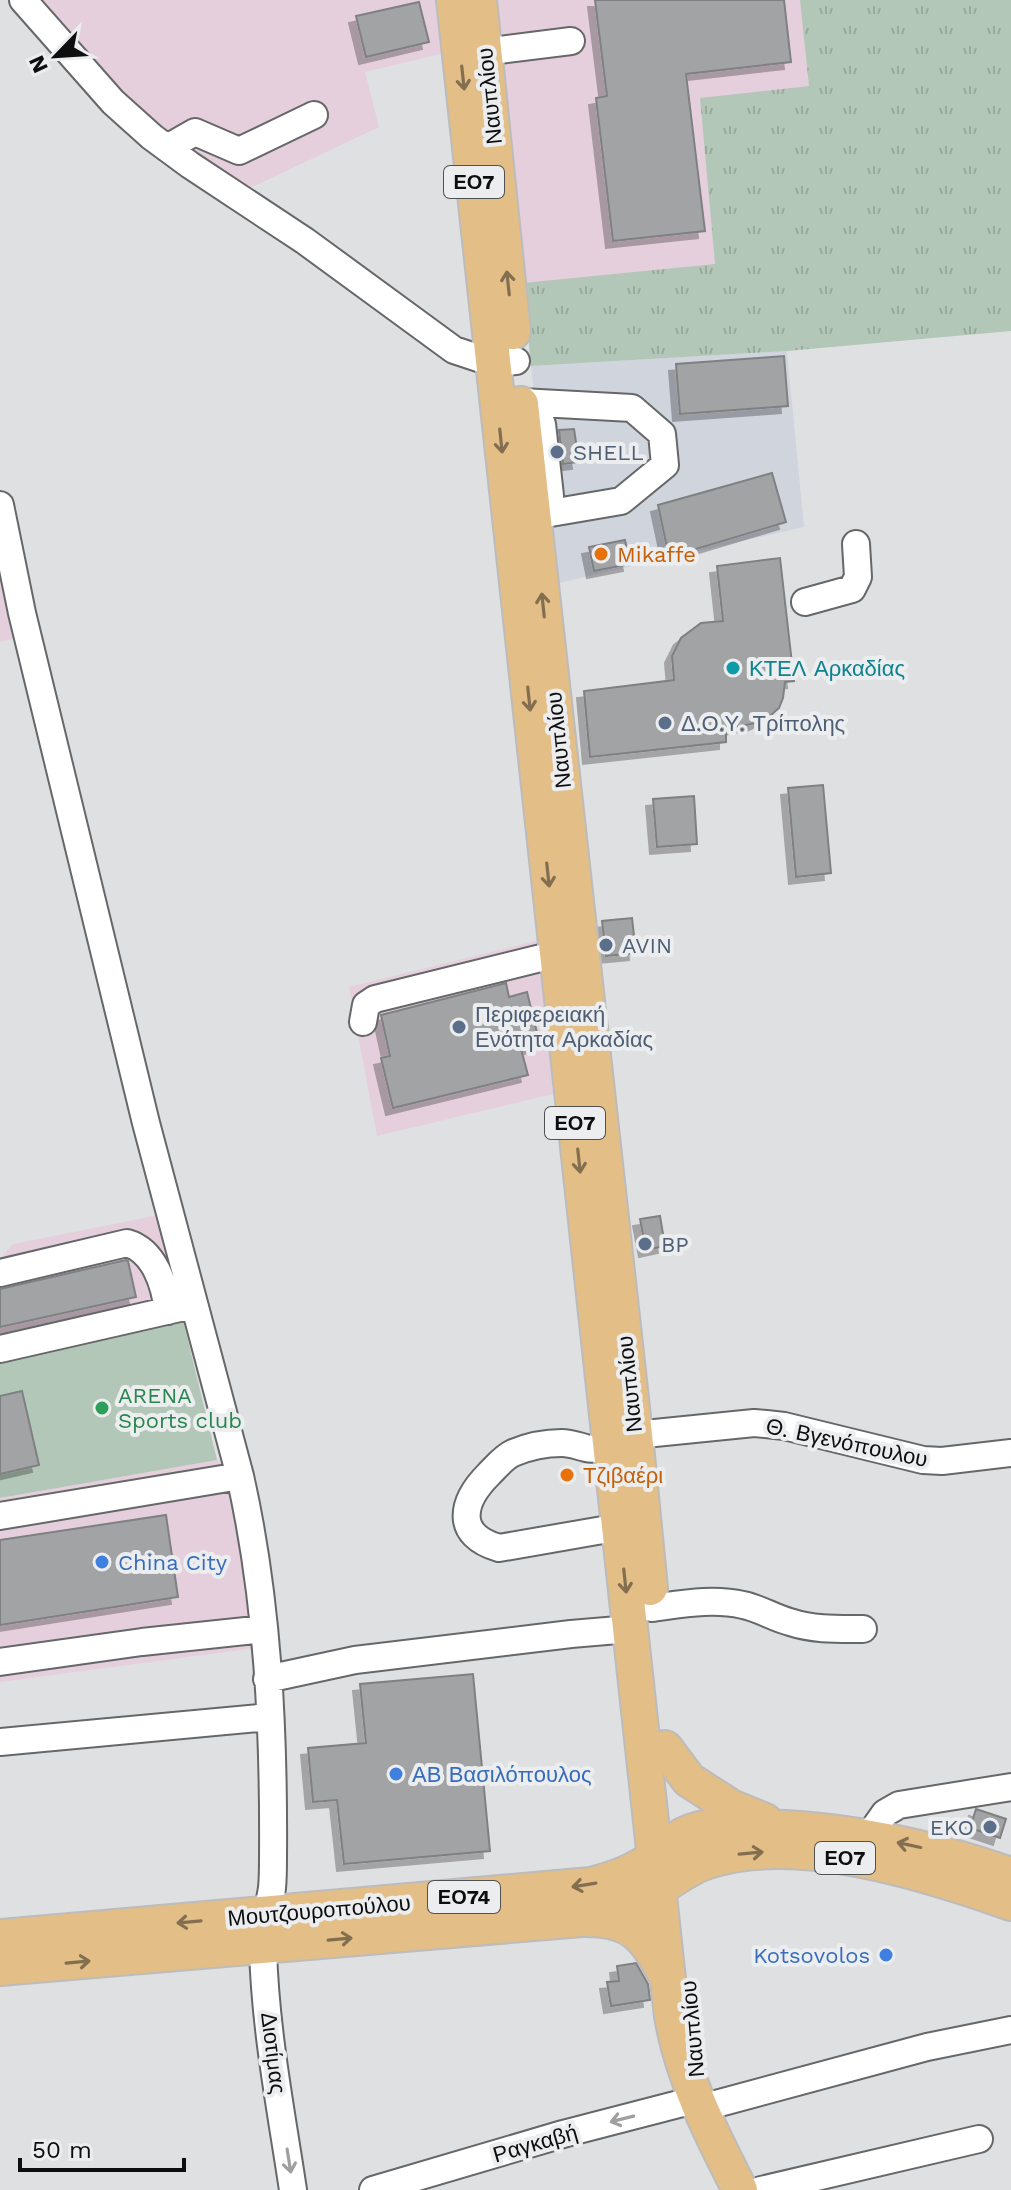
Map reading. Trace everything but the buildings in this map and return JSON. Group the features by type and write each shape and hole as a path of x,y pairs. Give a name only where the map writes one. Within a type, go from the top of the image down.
{"main road":[{"name":"Ναυπλίου","path":"454,0 504,362 521,402 618,1283 623,1441 620,1527 665,1748 668,1978 678,2048 699,2103"},
{"name":"Ναυπλίου","path":"479,0 504,362 557,954 623,1441 666,1866 699,2103"},
{"name":"ΕΟ7","path":"665,1748 689,1780 710,1795 731,1807 788,1828"},
{"name":"ΕΟ7","path":"666,1866 689,1833 744,1826 833,1831 868,1837 963,1858 1011,1875"},
{"name":"ΕΟ7","path":"666,1866 699,1864 746,1853 795,1852 834,1856 953,1883 1011,1903"},
{"name":"Μουτζουροπούλου","path":"0,1937 582,1919 636,1902 666,1866"},
{"name":"Μουτζουροπούλου","path":"0,1968 169,1955 264,1930 591,1885 666,1866"},
{"path":"582,1919 625,1924 654,1951 668,1978"},
{"path":"699,2103 740,2190"}],"street":[{"path":"23,0 113,102 167,148 305,241 454,350 504,362"},
{"path":"484,52 571,41"},
{"path":"167,148 195,132 239,151 314,115"},
{"path":"521,402 632,408 662,434 665,465 621,501 533,516"},
{"name":"Διοτίμας","path":"0,505 11,615 240,1476 255,1552 267,1679 273,1869 264,1930 273,2058 293,2190"},
{"path":"805,602 852,589 858,577 856,544"},
{"path":"363,1022 366,1005 375,999 557,954"},
{"path":"0,1273 127,1243 140,1250 156,1269 168,1311"},
{"path":"0,1349 194,1305"},
{"name":"Θ. Βγενόπουλου","path":"620,1527 499,1548 484,1543 471,1532 466,1520 469,1500 480,1483 510,1454 536,1446 561,1443 588,1449 623,1441 754,1423 784,1426 923,1460 942,1461 1011,1453"},
{"path":"0,1516 240,1476"},
{"path":"267,1679 355,1660 571,1634 710,1601 745,1605 815,1629 863,1629"},
{"path":"0,1662 264,1629"},
{"path":"0,1742 269,1717"},
{"path":"868,1837 885,1813 899,1805 1011,1787"},
{"name":"Ραγκαβή","path":"373,2190 563,2134 927,2047 1011,2030"},
{"path":"761,2190 979,2139"}],"shaded area":[{"path":"42,0 800,0 810,86 701,99 715,264 523,284 444,53 365,72 379,127 246,190 158,125 127,98"},
{"path":"787,351 804,527 554,584 531,366"},
{"path":"0,532 21,637 0,642"},
{"path":"540,940 557,1093 377,1136 349,987"},
{"path":"158,1215 183,1320 0,1357 0,1259 13,1244"},
{"path":"217,1460 225,1466 246,1547 256,1648 0,1682 0,1498"}],"green space":[{"path":"800,0 1011,0 1011,331 787,351 531,366 523,283 715,264 700,98 809,86"},
{"name":"ARENA Sports club","path":"183,1320 217,1460 0,1498 0,1357"}],"place":[{"name":"SHELL","path":"557,452"},
{"name":"Mikaffe","path":"601,554"},
{"name":"ΚΤΕΛ Αρκαδίας","path":"733,668"},
{"name":"Δ.Ο.Υ. Τρίπολης","path":"665,723"},
{"name":"AVIN","path":"606,945"},
{"name":"Περιφερειακή Ενότητα Αρκαδίας","path":"459,1027"},
{"name":"BP","path":"645,1244"},
{"name":"ARENA Sports club","path":"102,1408"},
{"name":"Τζιβαέρι","path":"567,1475"},
{"name":"China City","path":"102,1562"},
{"name":"ΑΒ Βασιλόπουλος","path":"396,1774"},
{"name":"EKO","path":"990,1827"},
{"name":"Kotsovolos","path":"886,1955"}]}
